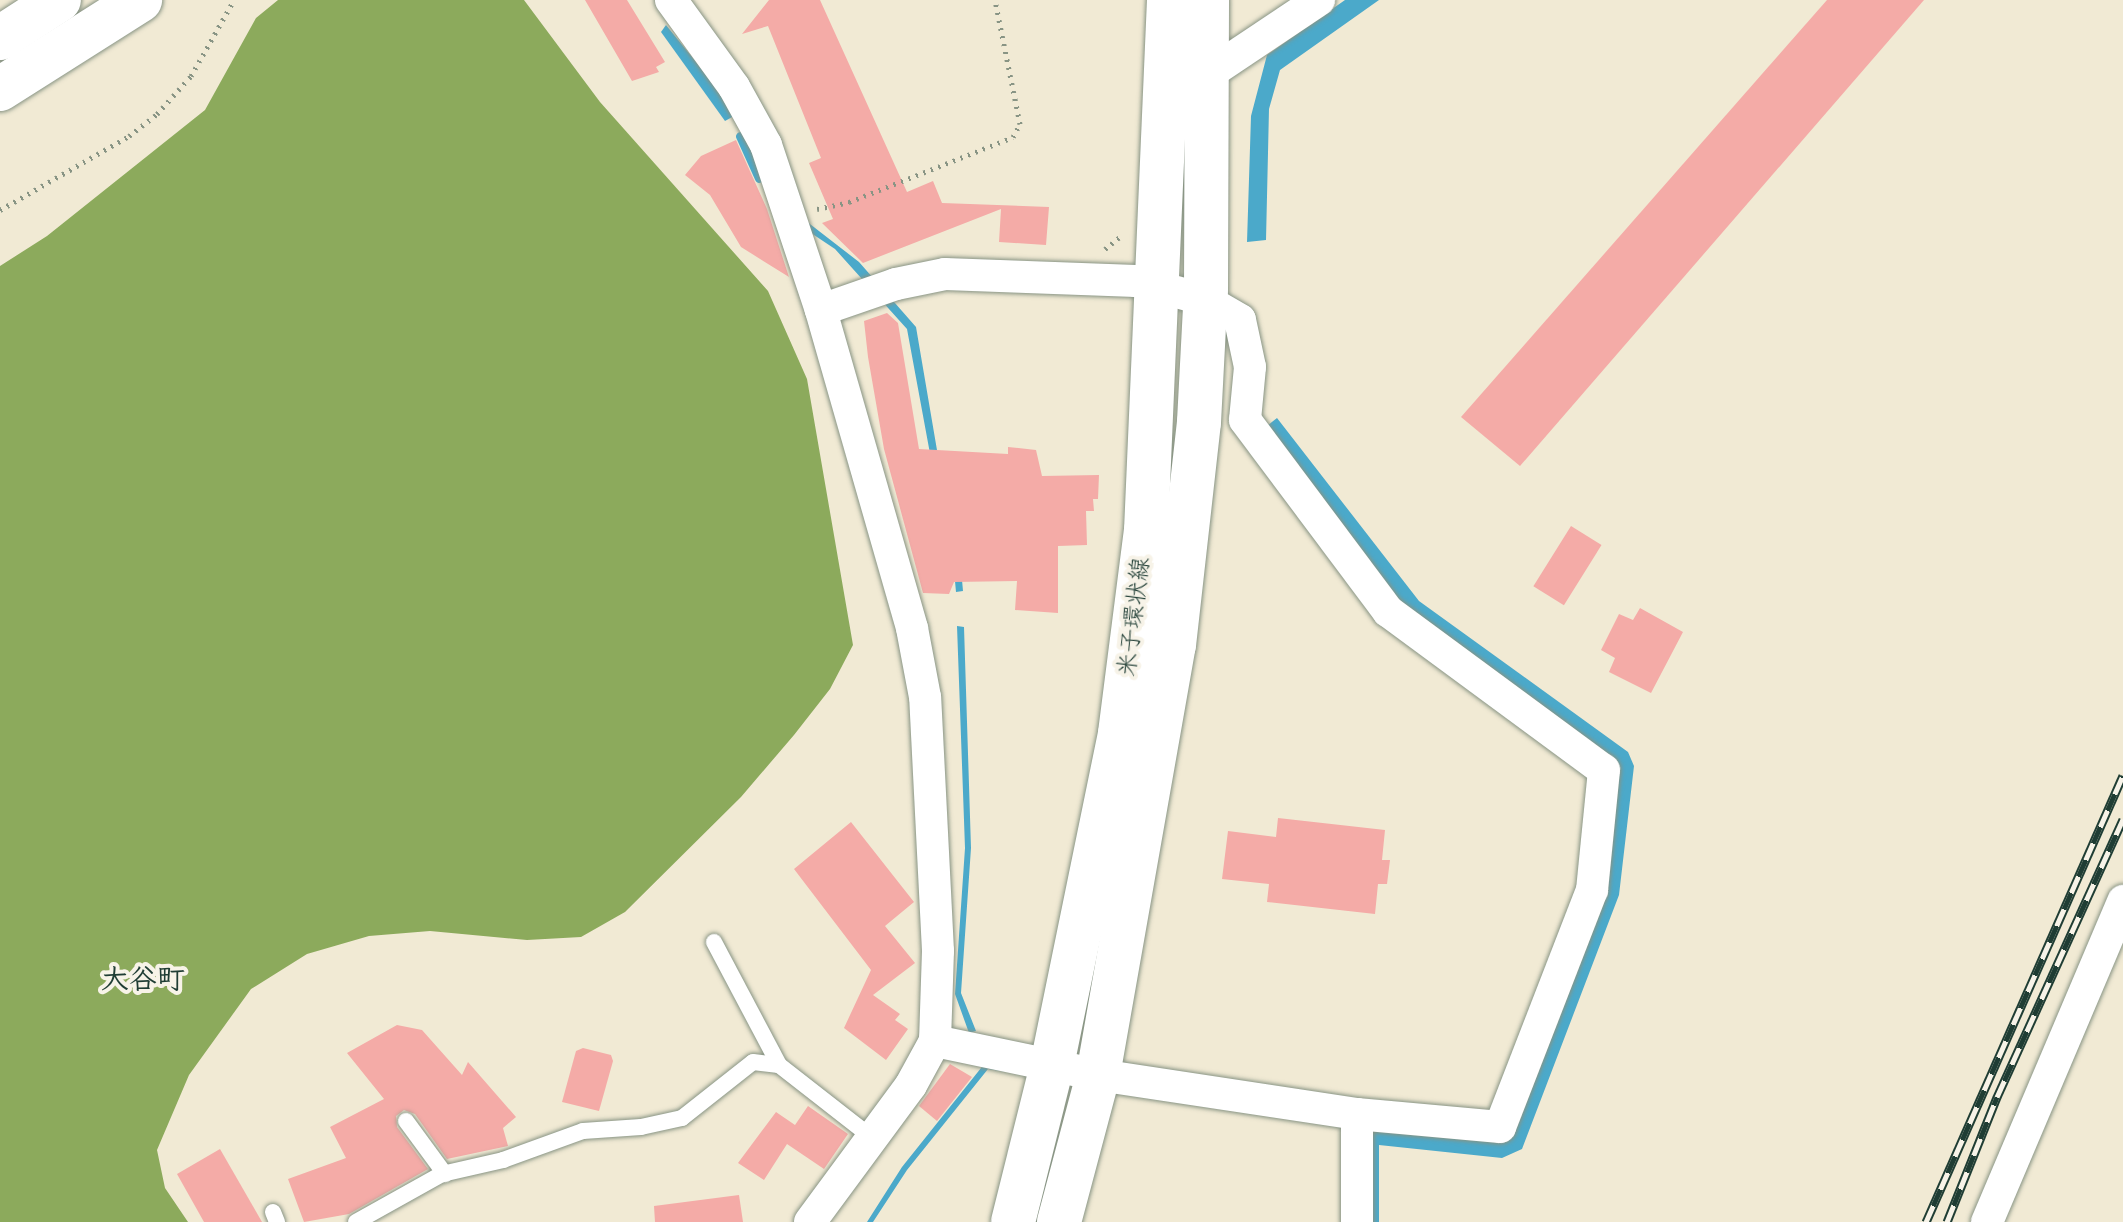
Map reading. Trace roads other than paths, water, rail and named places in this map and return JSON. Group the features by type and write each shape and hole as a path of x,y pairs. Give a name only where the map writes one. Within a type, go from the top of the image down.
{"main road":[{"path":"0,29 43,0"},
{"path":"0,38 59,0"},
{"path":"0,60 92,0"},
{"path":"0,89 140,0"},
{"name":"米子環状線","path":"1013,1222 1052,1065 1120,733 1146,531 1169,0"},
{"name":"米子環状線","path":"1059,1222 1098,1075 1174,645 1199,422 1206,300 1207,0"}],"street":[{"path":"671,0 747,110 766,145 821,310 912,628 925,697 938,951 935,1041 911,1085 810,1222"},
{"path":"1207,75 1319,0"},
{"path":"821,310 896,284 945,274 994,274 1157,285 1206,300 1240,320 1250,367 1245,420 1388,611 1604,770 1592,890 1500,1127 1357,1114 1098,1075 935,1041"},
{"path":"1987,1222 2123,901"},
{"path":"1357,1114 1357,1222"}],"lane":[{"path":"714,942 779,1065 871,1137"},
{"path":"356,1222 445,1174 583,1131 682,1118 753,1062 779,1065"},
{"path":"406,1121 445,1174"}],"water":[{"path":"1345,0 1379,0 1280,70 1269,109 1266,240 1247,242 1251,116 1267,55"},
{"path":"666,25 714,84 734,116 725,121 661,32"},
{"path":"806,221 859,262 916,327 938,456 955,501 963,591 956,592 948,504 931,459 907,329 835,249 808,231"},
{"path":"1277,418 1419,601 1628,752 1634,766 1619,895 1522,1149 1502,1158 1379,1145 1379,1222 1365,1222 1364,1125 1507,1139 1616,766 1393,602 1262,430"},
{"path":"957,626 964,627 971,848 961,993 976,1031 969,1033 955,994 965,848"},
{"path":"985,1063 1007,1072 988,1069 907,1170 873,1222 867,1222 902,1167"}],"waterway":[{"path":"740,136 759,178"}],"railway":[{"path":"1926,1222 2123,776"},
{"path":"1947,1222 1997,1097 2123,819"}],"district":[{"name":"大谷町","path":"143,980"}]}
